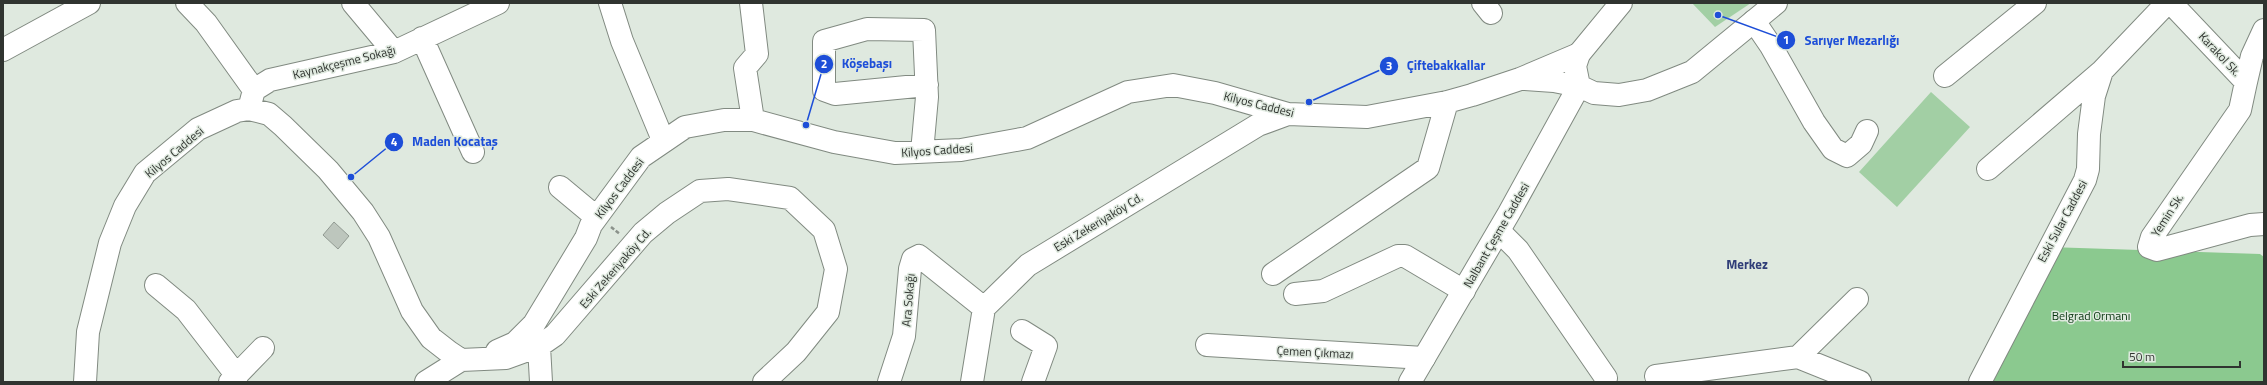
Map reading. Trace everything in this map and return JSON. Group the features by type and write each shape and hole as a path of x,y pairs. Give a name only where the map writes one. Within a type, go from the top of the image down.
{"street":[{"path":"3,50 89,3"},
{"path":"187,3 206,23 251,99 283,126 328,170 358,206 379,237 412,311 431,338 472,360"},
{"path":"353,3 394,52"},
{"name":"Kaynakçeşme Sokağı","path":"251,99 270,80 394,52 498,3"},
{"path":"610,3 622,41 663,140"},
{"path":"751,3 757,54 745,68 753,120"},
{"path":"1579,86 1575,66 1579,54 1621,3"},
{"path":"1520,79 1554,81 1579,86 1594,93 1619,95 1646,90 1692,72 1776,3"},
{"path":"1945,76 2035,3"},
{"name":"Eski Sular Caddesi","path":"1980,382 2033,277 2085,180 2088,168 2089,134 2094,96 2102,72 2167,3"},
{"name":"Karakol Sk.","path":"2171,3 2246,82"},
{"path":"1754,21 1771,46 1814,122 1833,149 1847,156 1860,144 1867,131"},
{"path":"922,152 927,85 924,30 867,29 824,42 824,90 835,94 927,85"},
{"name":"Karakol Sk.","path":"2246,82 2252,56 2264,30"},
{"path":"422,38 473,152"},
{"name":"Kilyos Caddesi","path":"426,382 472,360 515,343 534,324 596,217 641,157 663,140 685,127 724,120 753,120 834,142 895,153 961,150 1027,138 1128,92 1173,85 1215,93 1288,114 1367,117 1447,102 1520,79 1579,54"},
{"path":"1988,169 2102,72"},
{"name":"Yemin Sk.","path":"2246,82 2240,110 2215,142 2152,237 2149,247 2157,250 2250,225 2264,224"},
{"name":"Nalbant Çeşme Caddesi","path":"1410,382 1499,232 1579,86"},
{"name":"Kilyos Caddesi","path":"85,382 88,332 110,243 125,206 145,173 198,129 238,111 251,99"},
{"path":"1273,274 1428,168 1447,102"},
{"name":"Eski Zekeriyaköy Cd.","path":"984,308 1028,265 1258,125 1288,114"},
{"path":"560,187 596,217"},
{"name":"Eski Zekeriyaköy Cd.","path":"472,360 506,358 538,346 555,335 643,233 667,213 700,191 728,189 790,198 824,230 836,269 828,312 796,352 764,382"},
{"path":"1499,232 1518,250 1606,378"},
{"name":"Ara Sokağı","path":"889,382 904,336 910,269 913,259 920,256 984,308"},
{"path":"1295,294 1323,291 1398,256 1406,256 1464,291"},
{"path":"156,285 186,310 233,379 263,348"},
{"path":"1798,357 1857,299"},
{"path":"972,382 984,308"},
{"path":"1022,331 1046,346 1036,373"},
{"name":"Çemen Çıkmazı","path":"1207,345 1424,358"},
{"path":"538,346 541,382"},
{"path":"1656,376 1798,357 1860,382"}],"green space":[{"path":"1692,3 1751,3 1715,27"},
{"path":"1931,92 1970,127 1897,207 1859,172"},
{"name":"Belgrad Ormanı","path":"2049,247 2260,254 2264,257 2264,382 1984,382"}],"building":[{"path":"334,222 349,236 338,249 323,235"}],"place":[{"name":"Sarıyer Mezarlığı","path":"1718,15"},
{"name":"Çiftebakkallar","path":"1309,102"},
{"name":"Köşebaşı","path":"806,125"},
{"name":"Maden Kocataş","path":"351,177"}],"district":[{"name":"Merkez","path":"1747,264"}]}
